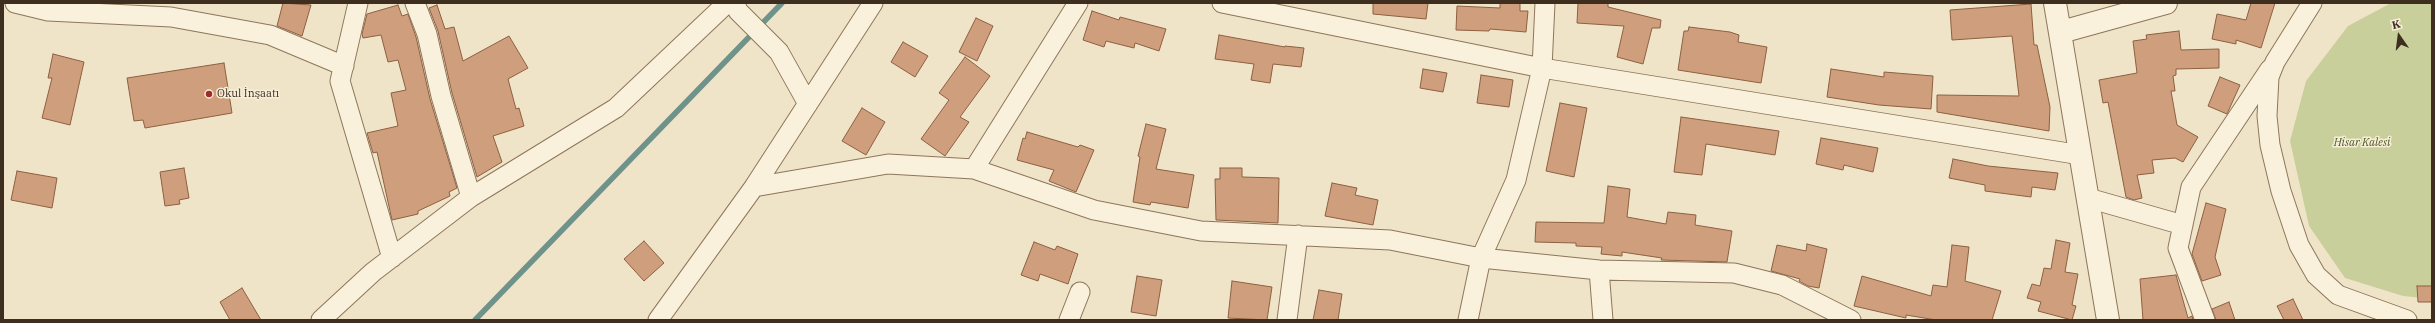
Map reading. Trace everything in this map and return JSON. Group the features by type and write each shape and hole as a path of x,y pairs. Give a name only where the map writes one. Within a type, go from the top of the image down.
{"street":[{"path":"15,3 48,11 170,17 270,35 344,66"},
{"path":"358,3 340,81 392,258"},
{"path":"415,3 427,34 441,96 471,197"},
{"path":"658,320 754,187 873,3"},
{"path":"974,169 1078,3"},
{"path":"1222,3 1542,68 2081,155"},
{"path":"1468,320 1481,258 1516,180 1542,68 1545,3"},
{"path":"2055,3 2108,320"},
{"path":"2061,32 2166,3"},
{"path":"2205,320 2178,248 2191,187 2275,62 2312,3"},
{"path":"321,320 392,258 471,197 616,108 733,6 779,52 808,104"},
{"path":"2275,62 2269,77 2268,94 2270,145 2281,191 2299,244 2316,275 2338,295 2407,320"},
{"path":"754,187 888,164 974,169 1094,210 1201,231 1390,240 1481,258 1599,270 1734,273 1782,284 1851,320"},
{"path":"2088,198 2183,225"},
{"path":"1287,320 1298,236"},
{"path":"1599,270 1603,320"},
{"path":"1069,320 1080,292"}],"green space":[{"name":"Hisar Kalesi","path":"2391,3 2432,3 2432,299 2403,296 2345,278 2309,226 2290,141 2306,81 2348,26"}],"building":[{"path":"283,3 311,5 302,36 277,26"},
{"path":"1373,3 1428,3 1426,19 1373,14"},
{"path":"1500,3 1520,3 1520,11 1528,11 1526,32 1490,29 1489,31 1456,30 1457,6 1500,8"},
{"path":"1578,3 1608,3 1608,7 1661,20 1660,28 1652,28 1643,64 1617,57 1624,26 1577,23"},
{"path":"2251,3 2275,3 2261,48 2236,40 2236,44 2212,39 2217,14 2246,20"},
{"path":"2031,4 2034,45 2037,45 2050,107 2049,131 1937,112 1937,95 2019,96 2012,36 1952,40 1950,10"},
{"path":"398,5 402,16 408,14 416,37 430,99 457,188 449,192 450,196 418,211 418,214 392,220 377,152 373,153 367,133 398,126 391,93 406,90 398,60 388,62 381,35 363,38 362,34 367,14"},
{"path":"437,5 445,29 454,27 463,61 509,36 528,68 508,79 516,109 519,108 524,126 493,136 502,162 477,177 452,93 438,31 429,8"},
{"path":"1092,11 1119,20 1120,17 1166,29 1159,51 1135,43 1134,48 1106,41 1104,47 1083,40"},
{"path":"976,18 993,26 977,61 959,52"},
{"path":"1689,27 1730,32 1739,35 1738,42 1767,47 1761,83 1678,70 1684,31 1688,31"},
{"path":"2179,31 2181,50 2219,49 2219,68 2176,69 2176,75 2173,76 2175,91 2171,91 2177,125 2198,137 2183,162 2175,158 2152,160 2154,173 2137,175 2142,198 2134,200 2126,197 2108,102 2103,103 2099,80 2137,73 2133,41 2147,39 2146,35"},
{"path":"1219,35 1285,47 1304,48 1301,67 1273,64 1270,83 1251,80 1254,64 1215,59"},
{"path":"903,42 928,56 915,77 891,62"},
{"path":"53,54 84,62 70,125 42,118 52,78 48,78"},
{"path":"965,57 990,76 960,117 969,122 945,156 921,139 949,100 939,93"},
{"path":"224,63 232,113 145,128 143,120 134,121 127,78"},
{"path":"1423,69 1447,73 1443,92 1420,88"},
{"path":"1831,69 1884,77 1884,72 1933,76 1931,109 1879,105 1827,97"},
{"path":"1481,75 1513,80 1509,107 1477,103"},
{"path":"2220,77 2240,85 2227,114 2208,106"},
{"path":"1560,103 1587,108 1574,177 1546,171"},
{"path":"862,108 885,122 866,155 842,141"},
{"path":"1681,117 1779,131 1775,155 1706,144 1702,175 1674,172"},
{"path":"1146,124 1166,129 1156,169 1194,175 1188,208 1151,202 1150,205 1133,202 1140,157 1138,156"},
{"path":"1027,132 1078,147 1080,145 1094,150 1076,192 1049,181 1054,170 1017,160 1023,138 1025,139"},
{"path":"1821,138 1878,148 1873,172 1844,165 1843,170 1816,164"},
{"path":"1953,159 1988,166 2058,173 2055,190 2032,187 2031,197 1985,191 1985,185 1949,178"},
{"path":"184,168 189,198 179,200 180,204 165,206 160,172"},
{"path":"1220,168 1242,168 1242,177 1279,178 1278,223 1216,220 1215,179 1220,179"},
{"path":"17,171 57,178 52,208 11,200"},
{"path":"1332,183 1357,188 1355,195 1378,200 1373,225 1325,216"},
{"path":"1608,186 1630,189 1627,217 1666,224 1668,212 1696,215 1695,225 1732,231 1727,262 1661,260 1662,258 1622,252 1622,256 1601,254 1602,247 1576,246 1576,243 1535,242 1536,222 1604,223"},
{"path":"2206,203 2226,209 2215,257 2221,275 2202,281 2192,254"},
{"path":"2056,240 2070,243 2065,272 2078,274 2072,305 2076,306 2072,320 2038,311 2041,302 2027,298 2032,284 2040,286 2044,268 2051,269"},
{"path":"644,241 664,263 644,281 624,259"},
{"path":"1034,242 1055,250 1057,246 1078,254 1068,284 1040,274 1038,281 1021,275"},
{"path":"1807,244 1827,249 1819,288 1808,286 1799,281 1800,279 1771,271 1777,245 1806,251"},
{"path":"1952,245 1969,247 1965,281 2001,291 1992,320 1936,320 1906,315 1906,318 1854,306 1862,276 1931,296 1933,285 1947,287"},
{"path":"2176,275 2188,318 2192,316 2193,320 2143,320 2140,279"},
{"path":"1137,276 1162,280 1156,316 1131,312"},
{"path":"1232,281 1272,287 1267,320 1228,318"},
{"path":"2417,286 2432,286 2432,302 2418,302"},
{"path":"242,288 261,320 230,320 220,302"},
{"path":"1319,290 1342,294 1338,320 1313,320"},
{"path":"2293,299 2303,320 2284,320 2277,306"},
{"path":"2229,302 2235,320 2216,320 2212,309"}],"waterway":[{"path":"475,320 782,3"}],"place":[{"name":"Okul İnşaatı","path":"209,94"}]}
